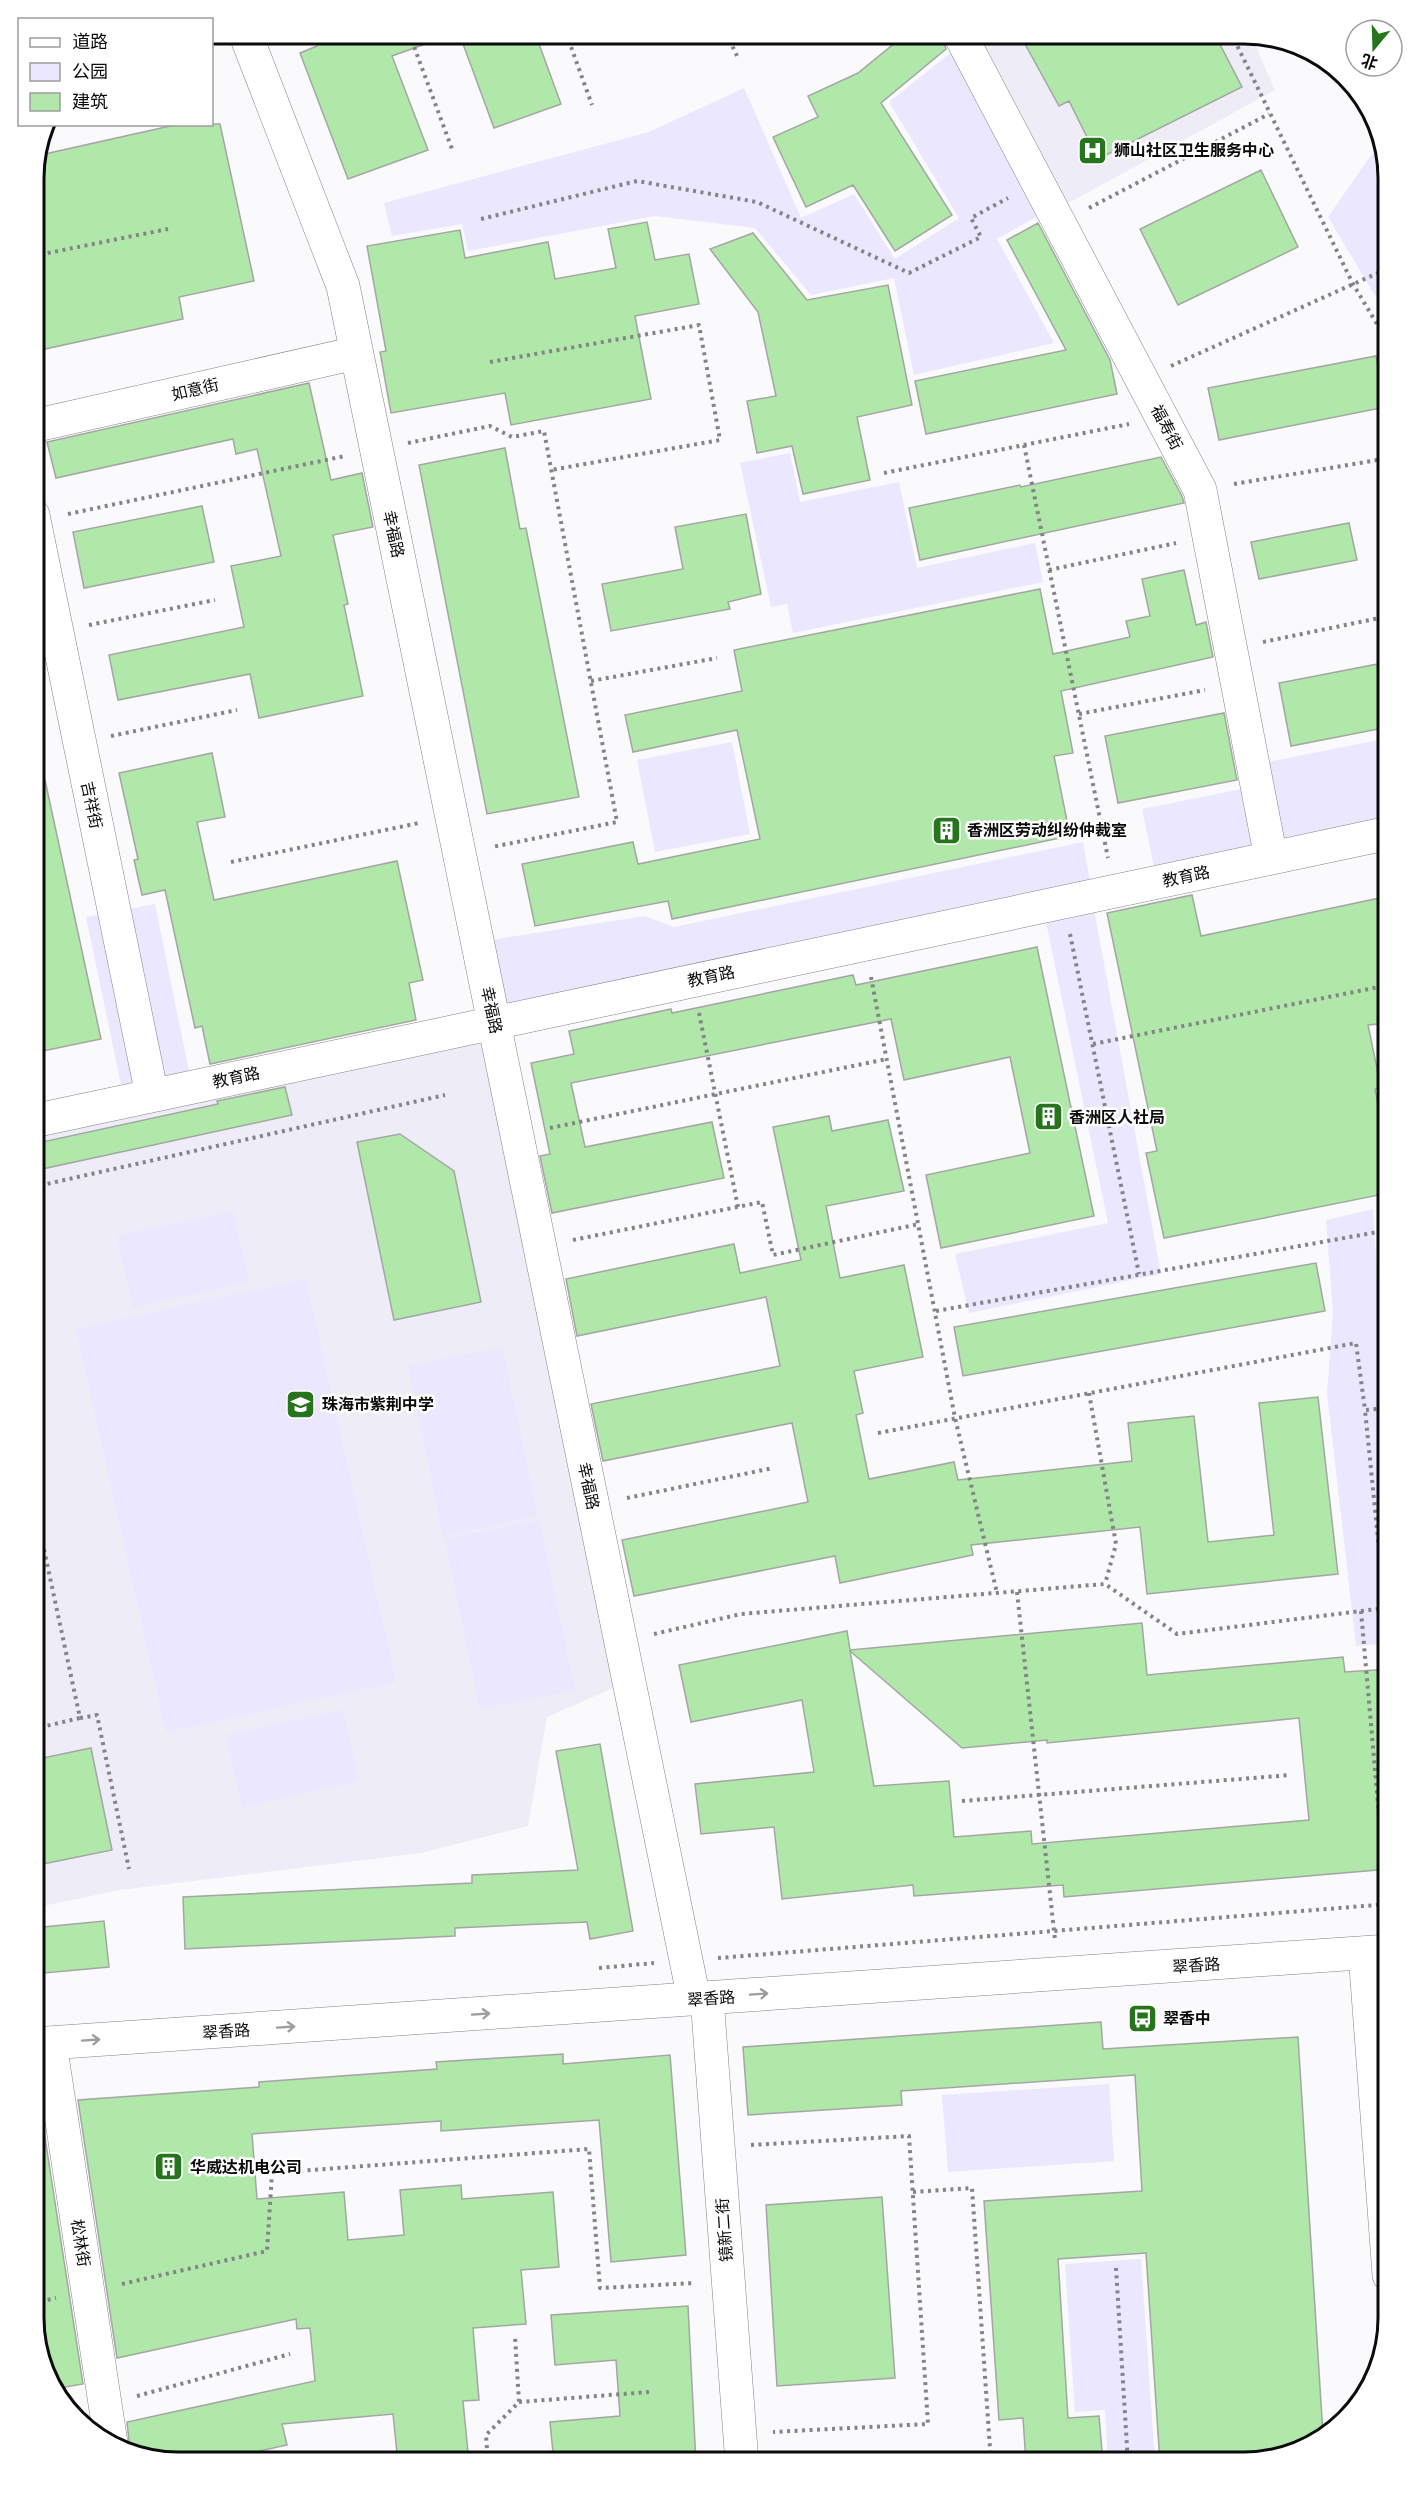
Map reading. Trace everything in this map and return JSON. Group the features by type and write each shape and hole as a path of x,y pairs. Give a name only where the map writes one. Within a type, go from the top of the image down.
{"street":[{"name":"幸福路","path":"249,44 343,286 621,1641 700,1999"},
{"name":"福寿街","path":"965,44 1200,490 1271,858"},
{"name":"如意街","path":"44,423 356,352"},
{"name":"吉祥街","path":"44,567 152,1095"},
{"name":"教育路","path":"44,1119 494,1021 1378,835"},
{"name":"翠香路","path":"44,2043 1377,1952"},
{"path":"1377,1952 1378,1979"},
{"name":"镜新二街","path":"700,1999 718,2147 741,2448"},
{"name":"松林街","path":"44,2054 88,2292 110,2434"}],"path":[{"path":"413,44 453,149"},
{"path":"570,44 592,105"},
{"path":"731,44 739,60"},
{"path":"1236,44 1353,284 1378,326"},
{"path":"1060,224 1269,114"},
{"path":"481,219 637,181 757,202 909,273 981,237 971,218 1037,182"},
{"path":"44,254 168,229"},
{"path":"1142,379 1378,273"},
{"path":"489,362 699,325 720,440 551,470"},
{"path":"884,473 1162,417"},
{"path":"44,516 490,426 512,437 544,431 617,822 460,853"},
{"path":"1024,445 1115,891"},
{"path":"1200,490 1378,460"},
{"path":"1049,570 1209,536"},
{"path":"57,631 215,600"},
{"path":"1231,648 1378,618"},
{"path":"591,681 717,658"},
{"path":"1078,714 1238,684"},
{"path":"80,742 237,710"},
{"path":"231,862 452,817"},
{"path":"1063,902 1139,1274"},
{"path":"865,943 955,1418 997,1593"},
{"path":"692,980 738,1207"},
{"path":"1092,1044 1378,987"},
{"path":"518,1134 887,1059"},
{"path":"44,1185 445,1095"},
{"path":"540,1246 762,1202 773,1255 919,1224"},
{"path":"936,1311 1378,1232"},
{"path":"878,1433 1356,1343 1378,1540"},
{"path":"1089,1393 1116,1544 1105,1584"},
{"path":"1365,1410 1378,1409"},
{"path":"593,1505 773,1468"},
{"path":"44,1549 80,1718"},
{"path":"621,1641 741,1614 1105,1584 1177,1634 1378,1609"},
{"path":"1017,1592 1058,1974"},
{"path":"1361,1611 1378,1801"},
{"path":"44,1726 97,1715 129,1869"},
{"path":"962,1801 1292,1775"},
{"path":"718,2147 909,2136 928,2424 741,2448"},
{"path":"44,2301 267,2251 272,2173 589,2150 600,2288 728,2281"},
{"path":"913,2192 972,2188 990,2452"},
{"path":"1116,2268 1127,2452"},
{"path":"515,2336 519,2402"},
{"path":"105,2405 290,2354"},
{"path":"487,2452 486,2435 519,2402 649,2392"}],"shaded area":[{"name":"狮山社区卫生服务中心","path":"966,44 1255,44 1275,90 1054,211"},
{"name":"珠海市紫荆中学","path":"492,1025 625,1683 547,1717 528,1826 421,1853 120,1890 44,1906 44,1123"}],"green space":[{"path":"958,47 1045,212 997,239 1054,343 914,375 894,278 811,295 755,228 655,216 468,251 462,224 392,236 384,203 649,132 744,88 801,218 854,194 895,259 959,218 889,102"},
{"path":"1375,149 1378,177 1378,301 1328,217"},
{"path":"790,453 800,502 899,482 917,568 1035,543 1043,582 793,633 787,604 771,607 740,463"},
{"path":"1378,740 1378,827 1279,848 1263,763"},
{"path":"732,742 750,834 655,852 637,760"},
{"path":"1247,788 1261,850 1155,872 1142,809"},
{"path":"1083,842 1091,887 505,1008 491,940 645,916 674,927"},
{"path":"155,904 189,1071 121,1085 86,917"},
{"path":"1094,909 1161,1274 969,1313 955,1254 1108,1223 1045,917"},
{"path":"1373,1209 1378,1293 1378,1644 1356,1646 1327,1393 1333,1313 1326,1220"},
{"path":"233,1211 249,1281 133,1308 117,1236"},
{"path":"306,1279 396,1682 166,1732 76,1329"},
{"path":"502,1347 538,1516 443,1536 408,1366"},
{"path":"539,1520 575,1690 480,1709 445,1539"},
{"path":"343,1710 359,1781 242,1807 226,1735"},
{"path":"1109,2084 1114,2161 948,2172 942,2095"},
{"path":"1141,2259 1154,2452 1107,2452 1105,2410 1075,2412 1065,2264"}],"building":[{"path":"316,44 425,44 392,56 428,150 348,179 300,53 317,46"},
{"path":"463,44 539,44 561,104 494,128"},
{"path":"894,44 944,44 946,49 881,103 952,215 895,251 853,185 806,207 773,137 818,117 808,96 858,73"},
{"path":"1025,44 1220,44 1242,87 1098,159 1069,101 1059,106"},
{"path":"220,124 254,281 179,297 183,319 45,349 44,168 46,154 170,126"},
{"path":"1261,170 1298,247 1178,305 1140,229"},
{"path":"647,222 655,260 689,254 699,304 635,316 651,399 511,425 505,393 391,413 380,352 386,351 367,246 460,230 465,258 548,242 555,279 616,268 608,229"},
{"path":"1038,223 1110,360 1117,394 926,434 915,381 1066,350 1007,240"},
{"path":"753,233 807,300 888,285 912,405 857,417 870,480 803,494 792,446 757,453 747,401 776,396 758,312 710,249"},
{"path":"1376,356 1378,366 1378,409 1219,440 1208,388"},
{"path":"309,383 331,480 362,473 373,527 333,535 348,604 344,605 363,696 259,718 250,674 118,700 109,655 244,627 231,566 281,556 257,449 236,454 233,439 56,478 47,442"},
{"path":"505,448 520,529 526,528 579,797 487,814 419,465"},
{"path":"1161,457 1184,503 920,560 909,508"},
{"path":"202,506 214,562 84,588 73,532"},
{"path":"746,514 761,594 728,602 730,609 611,631 602,584 683,569 675,527"},
{"path":"1349,523 1357,560 1259,579 1251,542"},
{"path":"1184,570 1196,625 1206,622 1213,657 1061,691 1073,753 1054,756 1070,836 672,919 668,901 535,926 522,864 633,842 638,864 760,839 737,730 633,752 625,715 742,691 734,650 1040,589 1053,654 1130,637 1126,621 1150,616 1142,579"},
{"path":"1378,664 1378,729 1291,746 1279,683"},
{"path":"1224,713 1237,780 1118,803 1105,736"},
{"path":"212,753 225,817 197,822 214,900 397,861 423,980 409,983 416,1020 210,1064 202,1026 195,1028 165,890 142,895 134,860 138,859 119,773"},
{"path":"44,780 101,1039 44,1051"},
{"path":"1192,895 1201,936 1378,898 1378,1024 1368,1025 1378,1073 1378,1088 1375,1089 1378,1104 1378,1195 1164,1238 1146,1153 1157,1151 1107,913"},
{"path":"1037,947 1094,1216 941,1248 926,1175 1030,1153 1010,1057 904,1080 891,1019 571,1083 585,1147 712,1122 724,1178 552,1213 540,1156 550,1154 531,1063 574,1054 569,1031 671,1009 672,1013 853,975 856,985"},
{"path":"285,1087 292,1115 44,1169 44,1142 218,1104 217,1101"},
{"path":"829,1116 832,1131 888,1120 904,1191 826,1206 840,1278 904,1265 923,1357 854,1371 863,1413 856,1415 869,1479 954,1462 958,1480 1132,1461 1128,1423 1194,1416 1208,1542 1274,1535 1259,1403 1318,1397 1338,1574 1147,1594 1140,1527 971,1545 973,1555 840,1583 835,1556 634,1596 622,1540 808,1502 792,1423 603,1461 591,1404 780,1366 766,1297 577,1336 566,1279 734,1244 740,1273 801,1260 773,1127"},
{"path":"400,1134 454,1171 481,1302 394,1320 357,1142"},
{"path":"1316,1263 1325,1311 963,1376 954,1327"},
{"path":"1142,1623 1147,1675 1343,1657 1345,1672 1378,1670 1378,1870 1064,1897 1063,1885 914,1896 913,1885 782,1899 774,1827 701,1834 695,1784 814,1772 802,1700 691,1722 679,1665 847,1631 850,1650","holes":["850,1651 962,1748 1047,1740 1047,1743 1299,1718 1309,1820 1032,1844 1031,1831 954,1837 949,1781 874,1786"]},
{"path":"600,1744 633,1931 590,1939 587,1922 455,1928 455,1936 185,1949 183,1897 472,1883 472,1875 578,1870 556,1751"},
{"path":"91,1748 112,1850 44,1864 44,1758"},
{"path":"104,1921 109,1967 44,1973 44,1927"},
{"path":"1101,2022 1103,2049 1298,2037 1323,2427 1304,2439 1280,2448 1262,2451 1159,2452 1146,2253 1058,2259 1068,2418 1099,2416 1102,2452 1025,2452 1023,2418 999,2420 984,2201 1142,2191 1135,2075 901,2091 902,2105 748,2115 743,2047"},
{"path":"563,2054 563,2064 670,2055 686,2255 611,2262 599,2120 441,2131 441,2121 252,2134 257,2199 344,2192 348,2240 404,2235 400,2190 461,2185 462,2199 553,2192 559,2267 521,2270 526,2324 473,2328 479,2400 463,2401 468,2452 397,2452 393,2414 282,2424 287,2445 255,2452 168,2452 151,2450 129,2443 127,2422 315,2381 310,2328 297,2329 296,2319 117,2358 78,2100 259,2087 259,2082 437,2069 436,2062"},
{"path":"44,2131 83,2384 63,2388 48,2354 45,2336"},
{"path":"882,2197 895,2378 777,2386 766,2205"},
{"path":"688,2306 695,2452 553,2452 550,2422 620,2416 616,2360 555,2365 551,2315"}],"place":[{"name":"狮山社区卫生服务中心","path":"1093,150"},
{"name":"香洲区劳动纠纷仲裁室","path":"946,830"},
{"name":"香洲区人社局","path":"1048,1117"},
{"name":"珠海市紫荆中学","path":"301,1404"},
{"name":"翠香中","path":"1142,2018"},
{"name":"华威达机电公司","path":"169,2167"}]}
